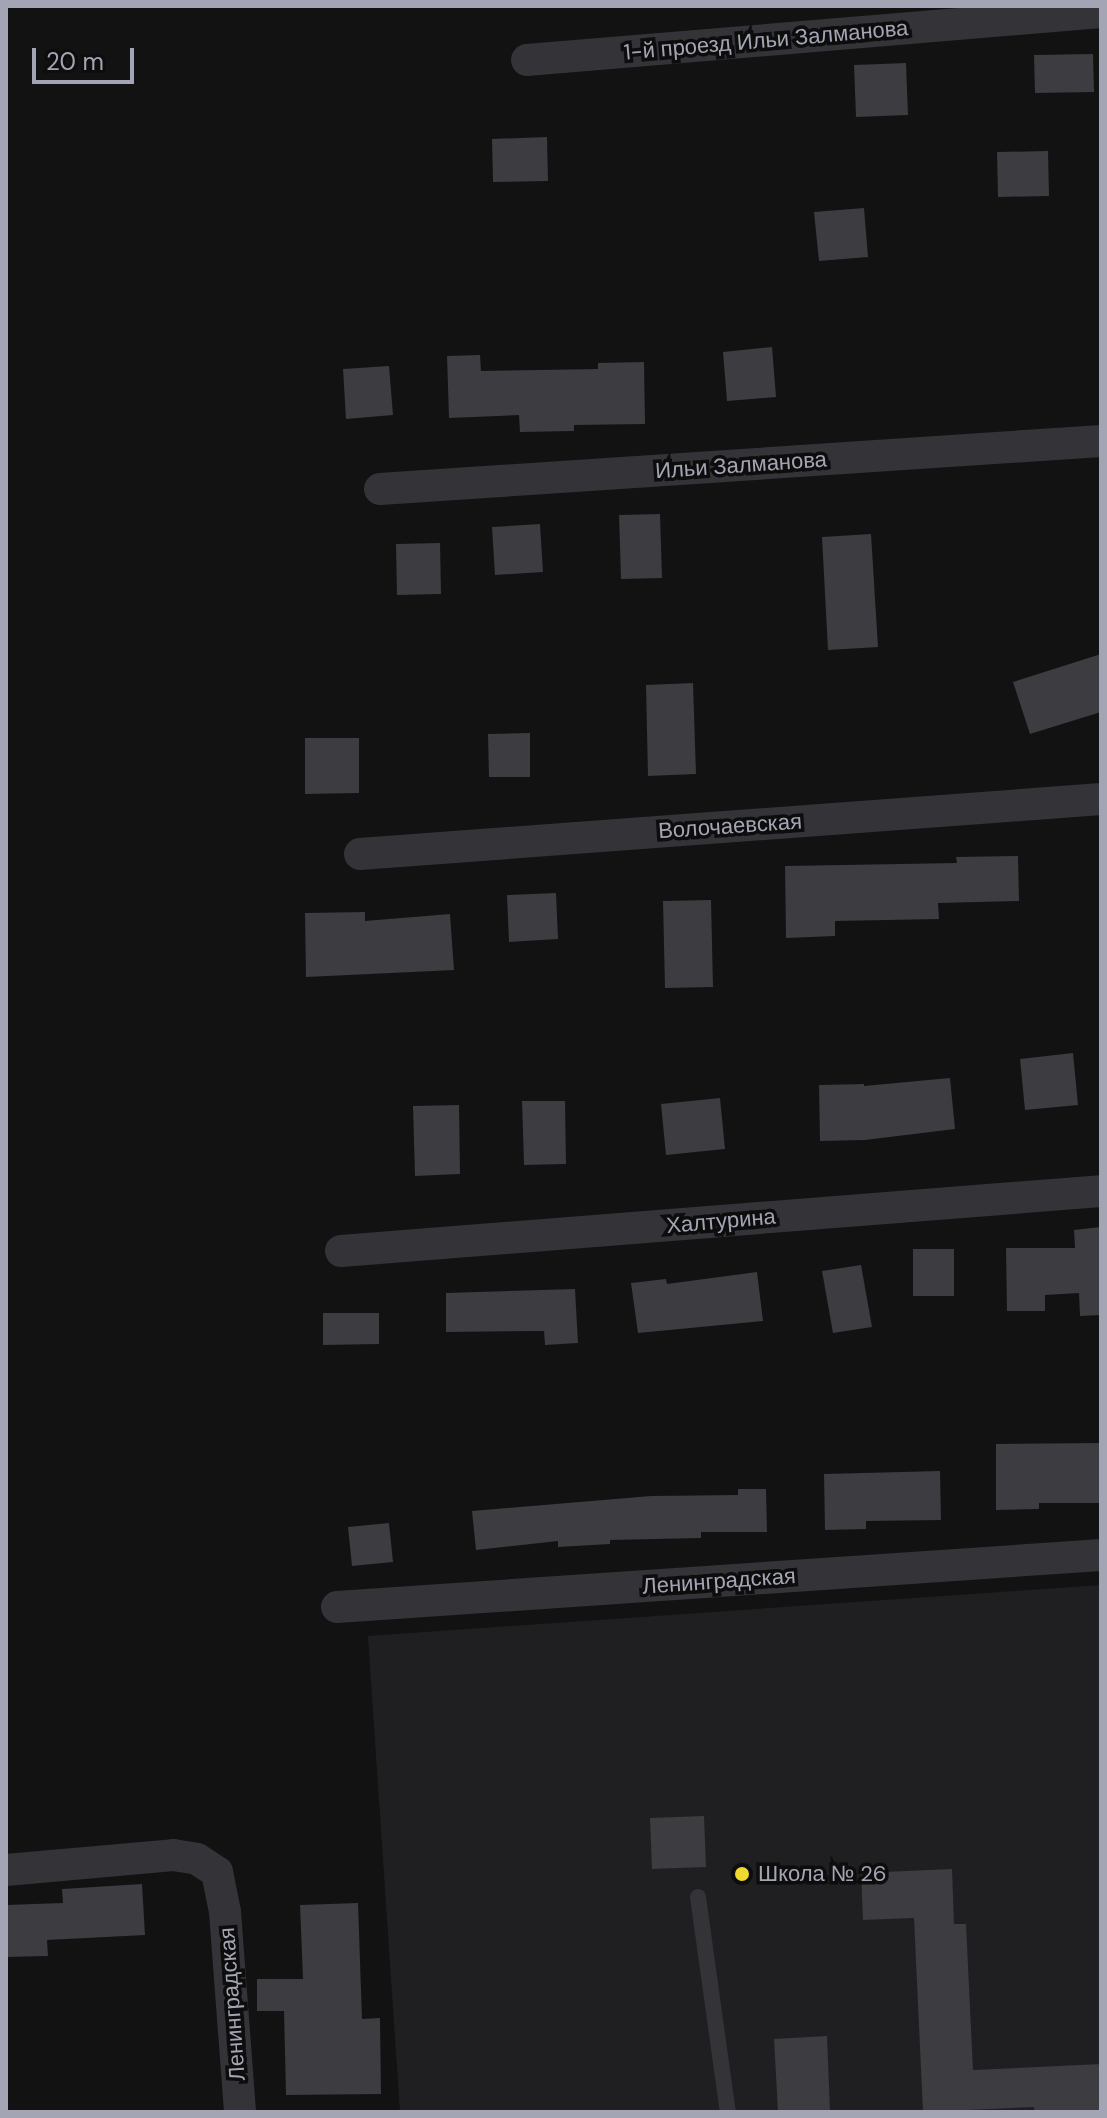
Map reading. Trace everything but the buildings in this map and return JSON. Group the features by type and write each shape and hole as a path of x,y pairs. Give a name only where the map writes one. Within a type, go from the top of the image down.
{"street":[{"name":"1-й проезд Ильи Залманова","path":"527,60 1101,12"},
{"name":"Ильи Залманова","path":"380,489 1101,441"},
{"name":"Волочаевская","path":"360,854 1101,799"},
{"name":"Халтурина","path":"341,1251 1101,1191"},
{"name":"Ленинградская","path":"337,1607 1101,1555"},
{"name":"Ленинградская","path":"6,1870 173,1855 197,1859 217,1872 225,1912 240,2112"}],"lane":[{"path":"698,1897 728,2112"}],"shaded area":[{"name":"Школа № 26","path":"1101,1585 1101,2112 400,2112 368,1636"}],"place":[{"name":"Школа № 26","path":"742,1874"}]}
